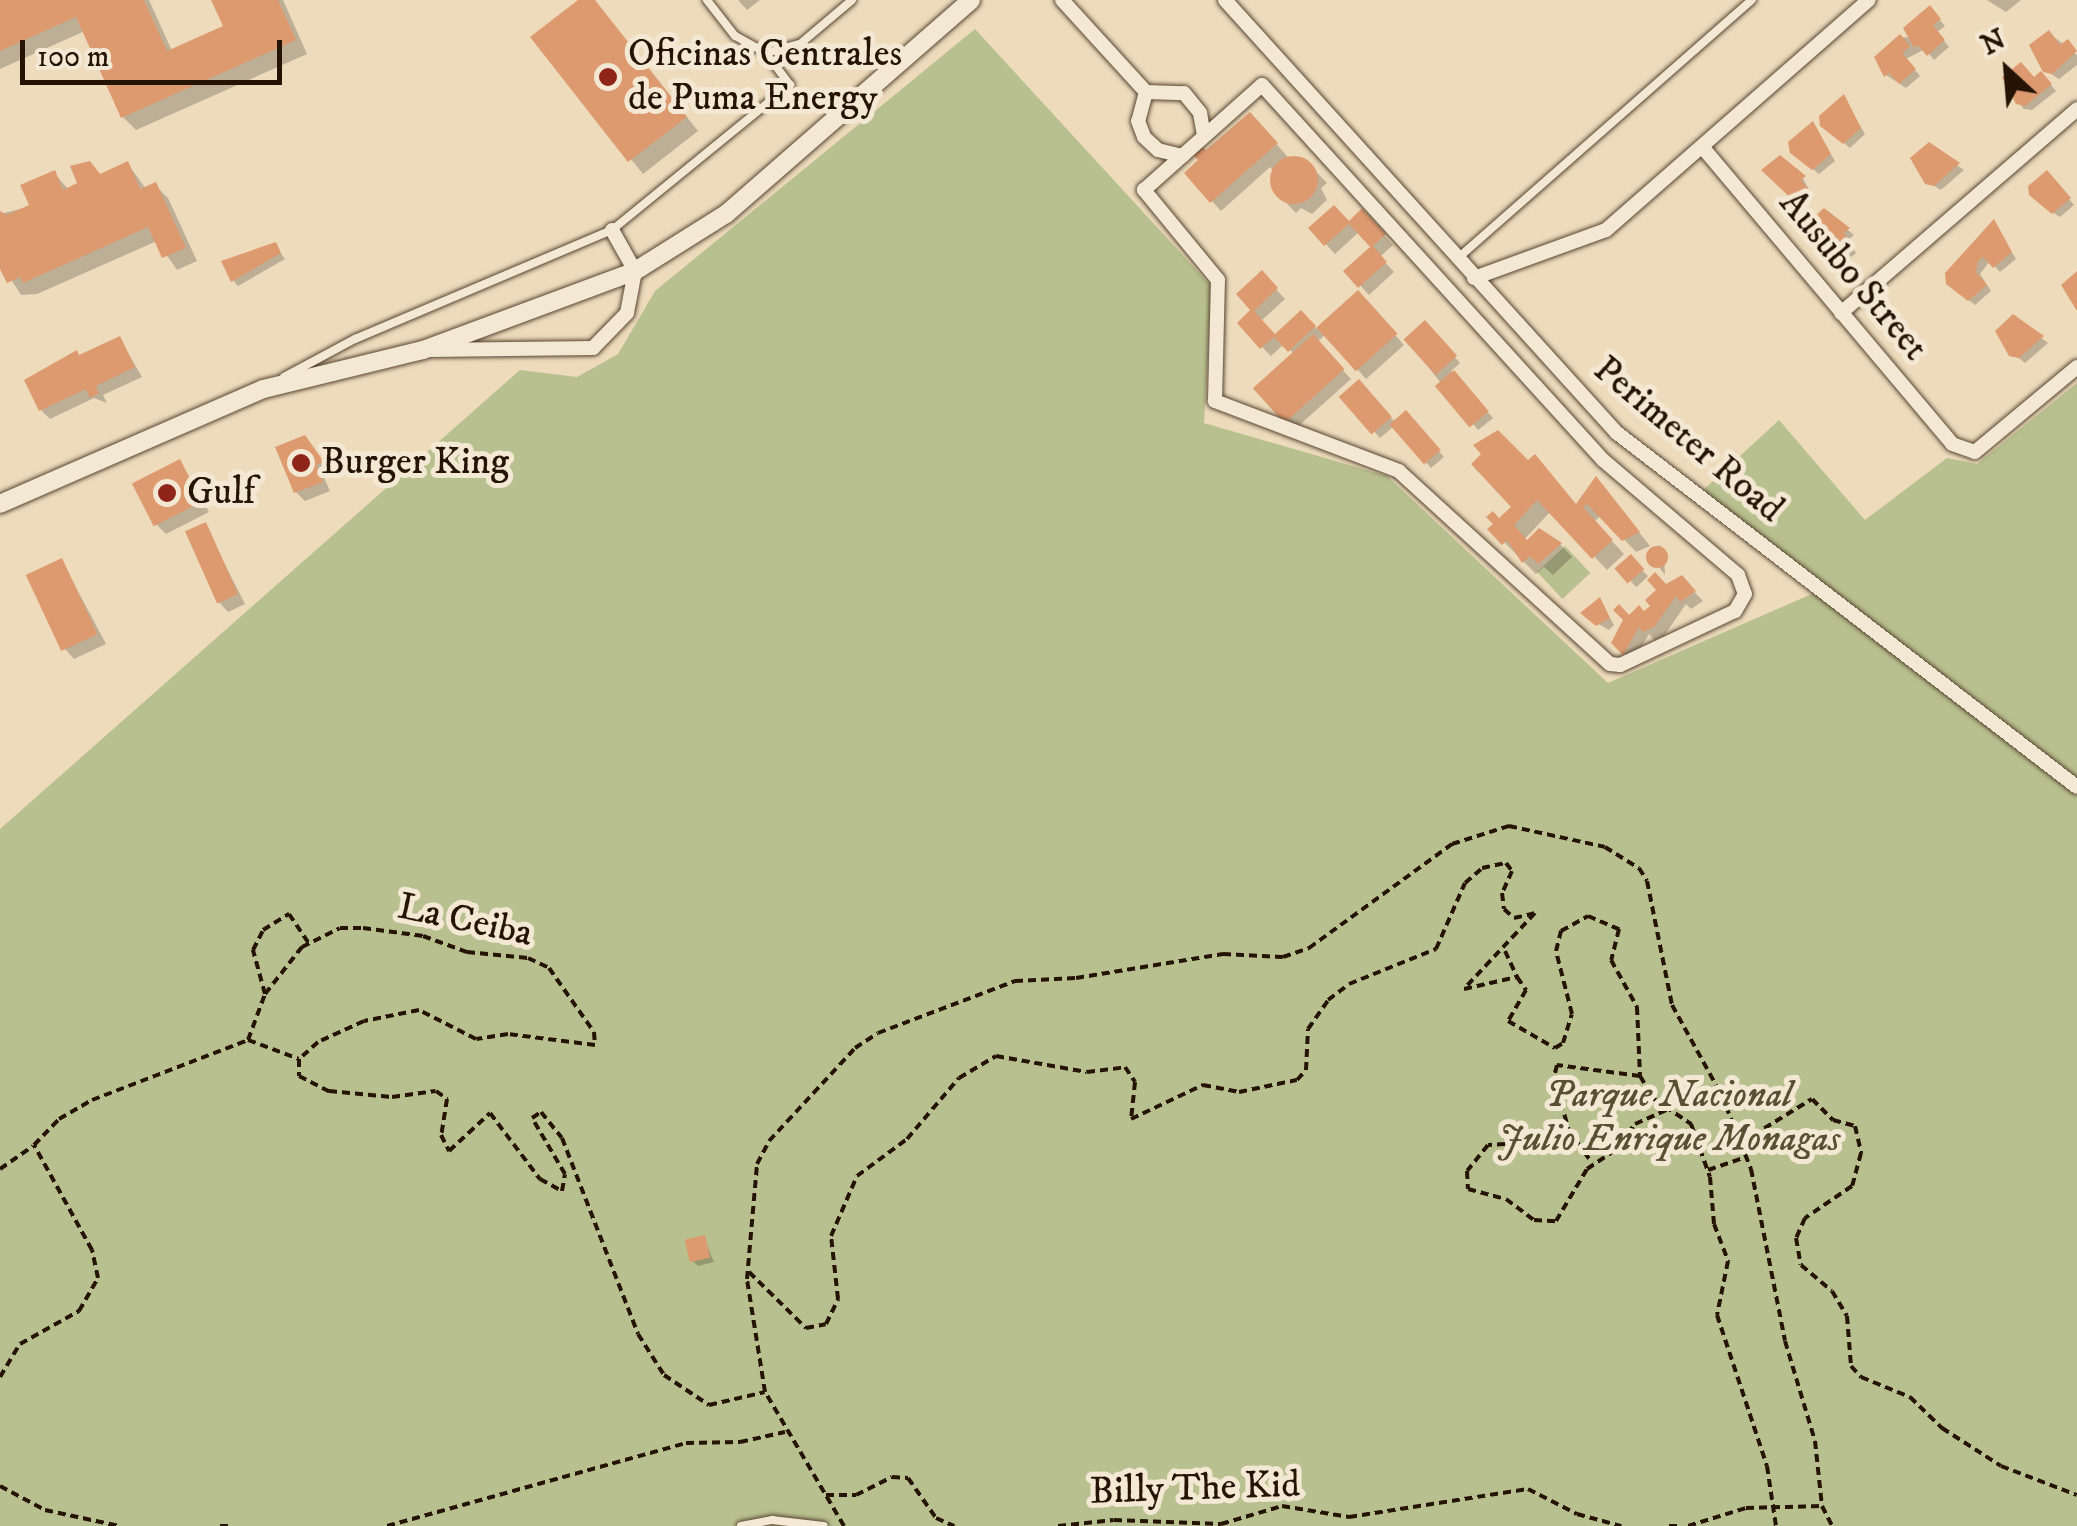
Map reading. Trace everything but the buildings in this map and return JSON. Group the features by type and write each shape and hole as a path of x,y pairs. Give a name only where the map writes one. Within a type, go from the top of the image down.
{"street":[{"path":"0,504 263,389 423,350 635,271 726,214 971,0"},
{"path":"1062,0 1146,92 1184,94 1196,104 1204,136"},
{"name":"Perimeter Road","path":"1224,0 1617,433 2077,787"},
{"path":"1474,278 1606,230 1704,149 1870,0"},
{"path":"1262,85 1603,460 1738,574 1745,594 1735,611 1620,666 1610,664 1399,471 1215,401 1218,280 1144,190 1204,136 1262,85"},
{"path":"1146,92 1140,132 1158,150 1182,156"},
{"path":"1841,313 2077,109"},
{"name":"Ausubo Street","path":"1704,149 1952,444 1975,452 2077,367"},
{"path":"423,350 593,348 627,313 635,271 612,230"}],"lane":[{"path":"263,389 355,340 612,230 790,85 766,53 735,36 707,0"},
{"path":"766,53 800,44 852,0"},
{"path":"1457,259 1752,0"},
{"path":"741,1526 772,1520 824,1526"}],"path":[{"path":"844,1526 785,1432 766,1392 747,1309 757,1164 769,1141 862,1042 1016,980 1076,978 1223,954 1283,957 1310,948 1436,853 1508,826 1576,837 1639,868 1653,894 1672,1005 1742,1142 1784,1341 1815,1441 1822,1506 1832,1526"},
{"path":"749,1272 806,1328 826,1324 838,1299 832,1236 857,1176 916,1131 959,1078 996,1056 1087,1072 1125,1067 1135,1082 1128,1114 1136,1118 1203,1086 1239,1092 1298,1080 1306,1070 1308,1028 1328,1000 1350,984 1436,949 1465,883 1501,862 1512,871 1502,893 1504,909 1514,918 1535,912 1512,932 1505,951 1464,989 1517,977"},
{"path":"248,1040 264,994 308,942 289,914 263,930 253,950 264,994"},
{"path":"1505,951 1526,990 1508,1021 1547,1047 1558,1046 1572,1014 1558,939 1580,918 1611,921 1621,933 1611,960 1637,1007 1640,1076 1654,1100 1690,1124 1708,1170 1714,1224 1728,1261 1717,1315 1774,1506 1776,1526"},
{"name":"La Ceiba","path":"299,1059 318,1042 364,1021 419,1010 476,1039 519,1034 587,1049 596,1040 565,984 528,958 467,952 423,936 363,928 340,928 308,942"},
{"path":"0,1169 34,1145 59,1118 92,1100 248,1040 299,1059 296,1072 305,1084 329,1092 392,1097 436,1090 447,1099 441,1135 449,1151 460,1148 477,1118 490,1113 540,1180 562,1190 566,1174 532,1118 541,1112 562,1138 638,1334 664,1374 708,1405 766,1392"},
{"path":"1592,1163 1569,1132 1556,1085 1558,1064 1640,1076"},
{"path":"1742,1142 1812,1099 1834,1120 1855,1126 1861,1153 1852,1186 1805,1218 1796,1238 1801,1265 1832,1291 1847,1316 1851,1366 1861,1378 1910,1396 1942,1428 2001,1466 2077,1495"},
{"path":"1569,1132 1557,1141 1488,1146 1464,1184 1474,1194 1498,1196 1534,1220 1551,1223 1561,1217 1592,1163 1611,1153 1634,1124 1671,1108"},
{"path":"0,1378 20,1344 79,1311 98,1278 92,1250 34,1145"},
{"path":"1708,1170 1746,1157"},
{"path":"387,1526 686,1443 740,1442 785,1432"},
{"path":"824,1495 856,1494 892,1477 908,1478 936,1518 954,1526"},
{"path":"0,1486 45,1510 120,1526"},
{"name":"Billy The Kid","path":"1058,1526 1114,1520 1220,1524 1282,1506 1349,1518 1429,1500 1528,1489 1578,1514 1622,1526"},
{"path":"1688,1526 1774,1506 1797,1511 1822,1506"},
{"path":"220,1526 233,1526"}],"green space":[{"name":"Parque Nacional Julio Enrique Monagas","path":"975,29 1212,287 1204,423 1387,476 1608,683 1814,593 1701,492 1779,420 1865,520 1947,458 1977,464 2077,383 2077,1526 0,1526 0,829 520,370 577,377 618,354 655,291"},
{"path":"1565,546 1590,573 1562,599 1537,572"}],"place":[{"name":"Oficinas Centrales de Puma Energy","path":"608,77"},
{"name":"Burger King","path":"301,463"},
{"name":"Gulf","path":"167,493"}]}
